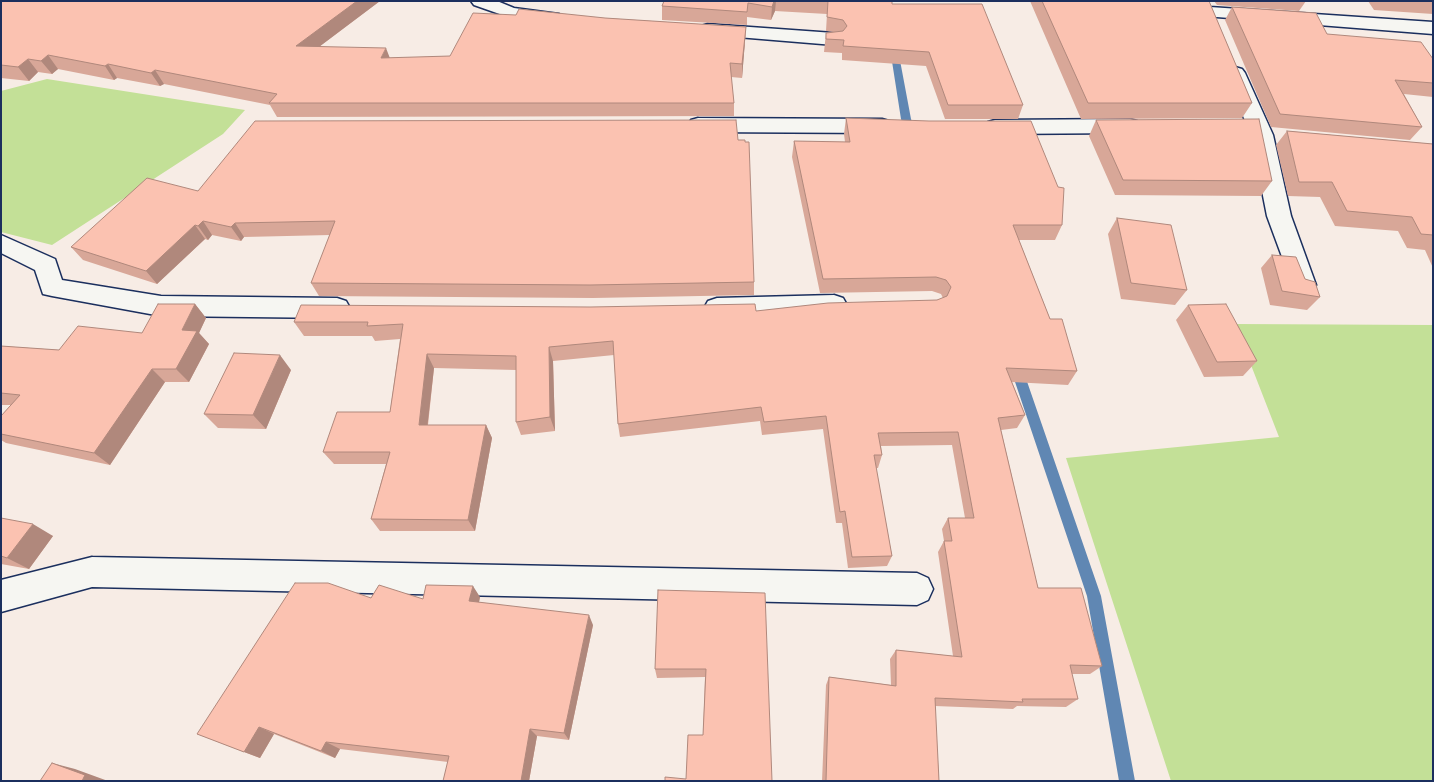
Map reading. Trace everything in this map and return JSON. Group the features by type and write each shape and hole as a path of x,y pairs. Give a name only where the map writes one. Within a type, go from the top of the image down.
{"street":[{"path":"481,2 511,13 568,20"},
{"path":"1210,14 1433,28"},
{"path":"686,29 834,39"},
{"path":"1228,56 1259,131 1279,216 1304,285"},
{"path":"679,125 868,125 906,127"},
{"path":"974,127 1149,126"},
{"path":"1,243 46,265 52,287 107,298 162,306 358,308"},
{"path":"692,308 862,305"},
{"path":"1,596 92,572 917,589"}],"green space":[{"path":"47,79 245,110 223,134 52,245 1,232 1,91"},
{"path":"1235,324 1433,325 1433,781 1171,781 1066,458 1279,437"}],"building":[{"path":"1,1 357,1 296,46 386,48 381,58 450,56 473,13 516,15 519,9 605,18 746,27 742,64 730,63 734,103 269,103 277,94 155,70 151,73 48,55 41,61 28,59 18,67 1,65"},
{"path":"664,1 774,1 772,7 748,3 747,12 662,6"},
{"path":"828,1 892,1 892,4 982,4 1023,105 948,105 929,52 843,46 844,40 826,39 826,33 843,31 847,26 843,20 827,17"},
{"path":"1042,1 1209,1 1252,103 1088,103"},
{"path":"1232,7 1316,13 1327,34 1421,42 1433,59 1433,83 1395,80 1422,127 1280,114"},
{"path":"846,118 929,121 1031,121 1058,187 1064,188 1062,225 1013,225 1050,319 1062,319 1077,371 1006,368 1025,415 998,418 1038,588 1081,588 1102,666 1070,665 1078,699 1022,699 1023,702 935,698 939,781 826,781 829,677 896,686 896,650 962,657 944,541 952,541 948,518 974,518 958,432 878,433 882,455 874,455 892,556 852,557 845,511 840,512 826,416 764,422 761,407 618,424 613,341 549,347 550,417 516,422 516,356 427,354 419,425 486,425 468,520 371,519 390,452 323,452 337,412 390,412 403,324 367,326 368,322 294,322 301,305 590,307 755,304 756,311 828,303 937,300 947,296 951,287 946,280 936,277 823,279 794,141 850,142"},
{"path":"1259,119 1272,181 1123,180 1096,120"},
{"path":"736,120 738,140 749,142 754,282 590,285 311,283 335,221 235,223 231,227 203,221 198,226 195,225 146,271 71,247 147,178 198,191 255,121"},
{"path":"1287,131 1433,144 1433,235 1421,234 1412,217 1347,211 1332,182 1299,182"},
{"path":"1117,218 1171,225 1187,290 1131,283"},
{"path":"1272,255 1296,257 1305,279 1315,282 1320,297 1282,291"},
{"path":"158,304 195,304 182,330 197,331 176,369 152,369 94,453 1,434 1,416 20,395 1,393 1,346 59,350 78,326 142,333"},
{"path":"1226,304 1257,361 1217,362 1188,305"},
{"path":"234,353 280,355 253,415 204,414"},
{"path":"1,518 33,524 7,558 1,556"},
{"path":"295,583 328,583 371,598 379,585 423,599 426,585 473,586 469,601 589,615 564,733 530,729 521,781 443,781 449,756 326,742 321,751 259,727 244,752 197,734"},
{"path":"658,590 765,593 772,781 665,781 665,777 686,779 688,735 703,735 706,669 655,669"},
{"path":"52,763 85,775 82,781 40,781"}],"waterway":[{"path":"896,47 895,55 906,119 912,135"},
{"path":"1016,367 1094,596 1127,781"}]}
